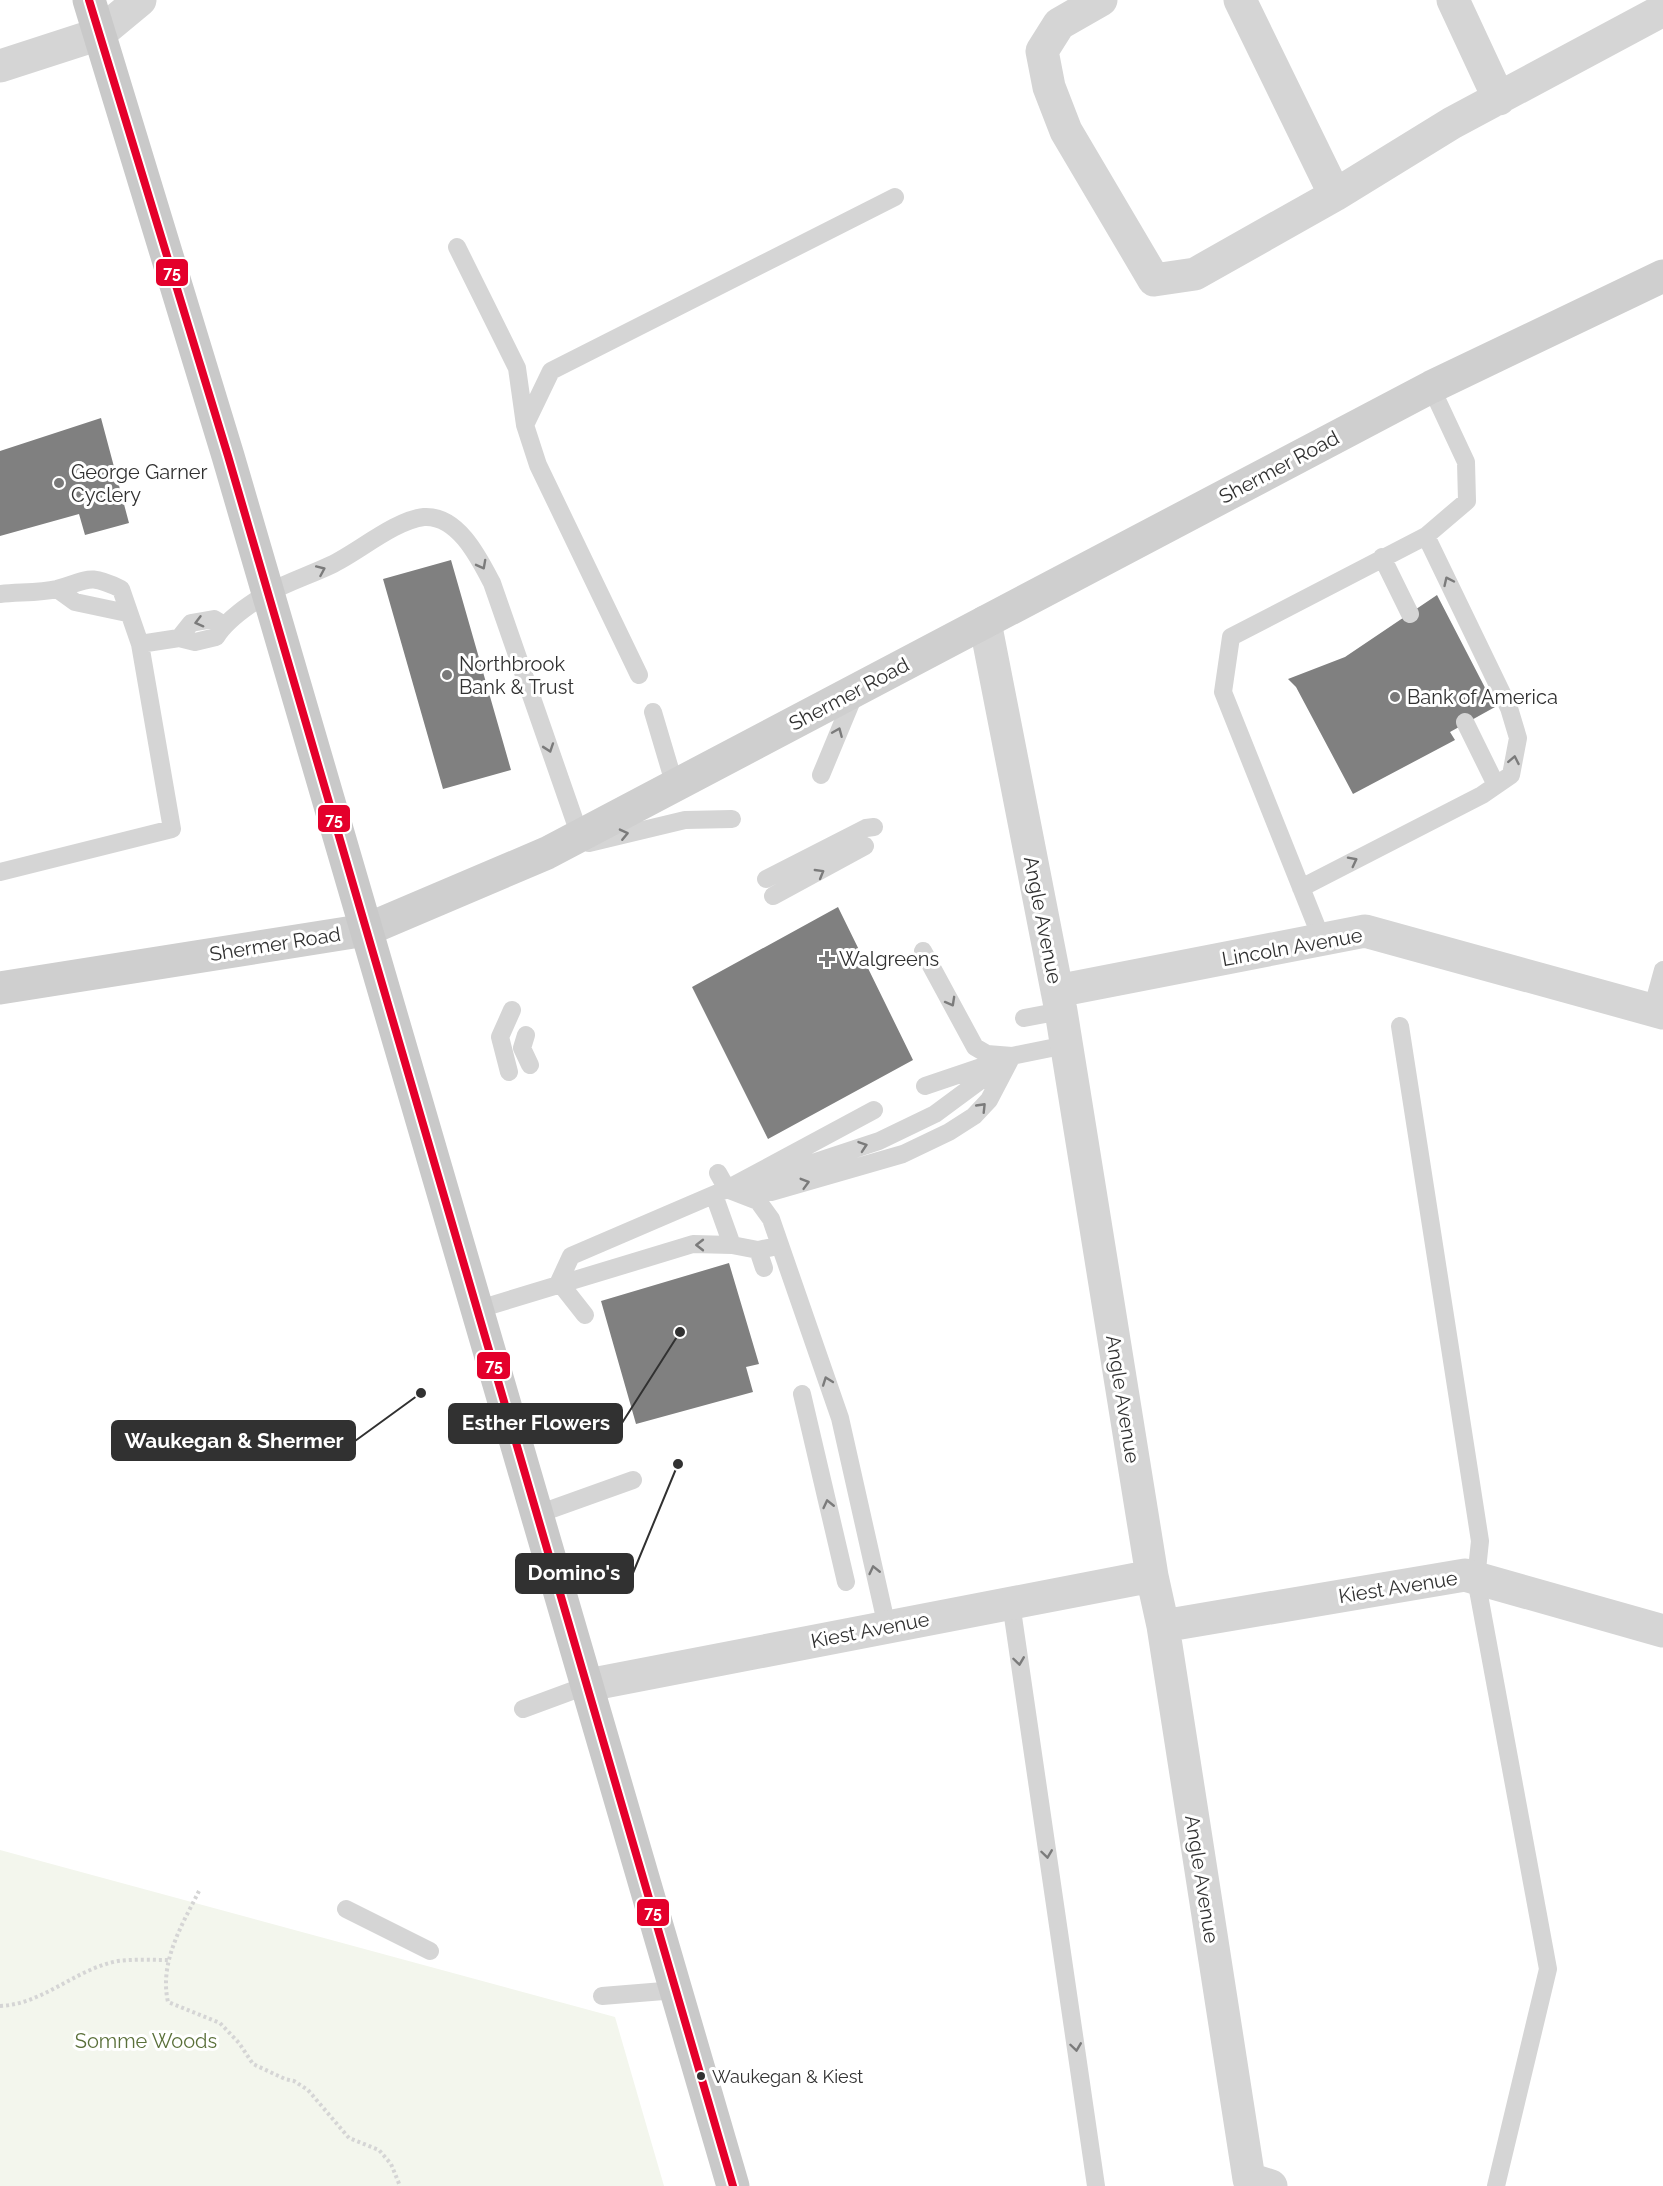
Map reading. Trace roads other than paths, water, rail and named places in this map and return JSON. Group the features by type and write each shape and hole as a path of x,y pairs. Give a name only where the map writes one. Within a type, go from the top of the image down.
{"main road":[{"path":"89,0 268,594 479,1309 733,2186"},
{"name":"Shermer Road","path":"0,988 366,930 547,853 1431,387 1661,274"}],"street":[{"path":"0,66 99,34 140,0"},
{"path":"1101,0 1059,24 1042,51 1049,87 1066,131 1154,280 1195,274 1335,195 1452,123 1663,10"},
{"path":"1240,0 1335,195"},
{"path":"1453,0 1499,99"},
{"name":"Angle Avenue","path":"985,621 1059,1001 1152,1576 1163,1626 1260,2183"},
{"name":"Lincoln Avenue","path":"1059,1001 1365,931 1658,1012"},
{"name":"Kiest Avenue","path":"1163,1626 1465,1575 1663,1631"},
{"name":"Kiest Avenue","path":"588,1685 1152,1576"}],"lane":[{"path":"525,425 551,371 895,197"},
{"path":"457,247 517,368 525,425 538,465 639,675"},
{"path":"1322,939 1223,692 1231,637 1426,536 1467,501 1466,462 1431,387"},
{"path":"140,644 179,638 195,642 216,637 224,626 268,594 331,566 406,523 424,517 443,521 456,530 478,557 492,583 580,836"},
{"path":"1301,888 1511,775 1518,738 1509,708 1426,536"},
{"path":"1383,557 1410,614"},
{"path":"0,594 57,589 81,579 103,580 121,589 127,613 140,644 172,829 0,872"},
{"path":"57,589 75,602 127,613"},
{"path":"820,774 856,690"},
{"path":"653,712 675,786"},
{"path":"1465,722 1496,785"},
{"path":"547,853 685,820 732,819"},
{"path":"865,846 770,888 866,828 874,827"},
{"path":"923,951 975,1047 987,1054 1012,1056"},
{"path":"1658,1012 1663,970"},
{"path":"1024,1018 1059,1001"},
{"path":"509,1072 500,1037 512,1010"},
{"path":"1400,1026 1480,1541 1476,1579 1548,1969 1496,2186"},
{"path":"526,1035 522,1048 530,1065"},
{"path":"925,1086 1012,1056 1066,1045"},
{"path":"560,1282 571,1256 720,1192 768,1179 879,1141 935,1114 1012,1056"},
{"path":"720,1192 768,1179 903,1154 949,1132 974,1116 989,1100 1012,1056"},
{"path":"768,1179 874,1110"},
{"path":"718,1173 732,1245"},
{"path":"768,1179 771,1219 778,1246 840,1418 887,1627"},
{"path":"720,1192 758,1201 771,1219"},
{"path":"479,1309 560,1282 693,1244 732,1245 758,1250 778,1246"},
{"path":"758,1250 764,1268"},
{"path":"560,1282 585,1315"},
{"path":"802,1394 846,1582"},
{"path":"538,1514 633,1480"},
{"path":"1011,1603 1096,2186"},
{"path":"524,1709 588,1685"},
{"path":"346,1909 430,1951"},
{"path":"602,1996 676,1990"}],"place":[{"name":"George Garner Cyclery","path":"59,483"},
{"name":"Northbrook Bank & Trust","path":"447,675"},
{"name":"Bank of America","path":"1395,697"},
{"name":"Walgreens","path":"827,959"},
{"name":"Esther Flowers","path":"680,1332"},
{"name":"Waukegan & Shermer","path":"421,1393"},
{"name":"Domino's","path":"678,1464"},
{"name":"Waukegan & Kiest","path":"701,2076"}],"park label":[{"name":"Somme Woods","path":"146,2041"}]}
